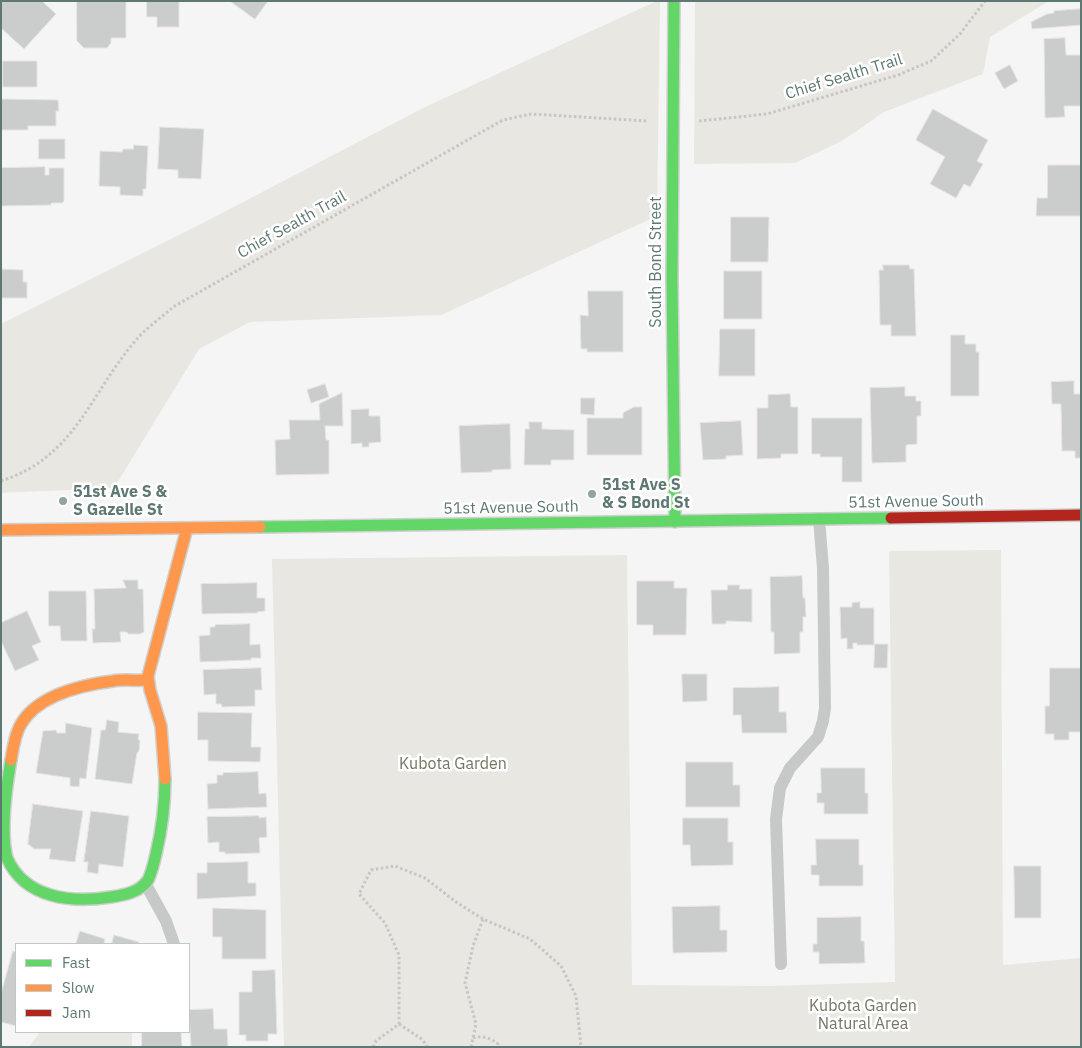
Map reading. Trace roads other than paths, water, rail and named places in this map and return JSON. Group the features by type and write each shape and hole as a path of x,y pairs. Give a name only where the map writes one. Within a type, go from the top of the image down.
{"street":[{"name":"South Bond Street","path":"674,1 672,298 675,522"},
{"name":"51st Avenue South","path":"1,530 1081,515"},
{"path":"148,680 109,681 74,690 47,702 21,722 4,800 2,827 3,845 7,859 17,875 26,884 48,895 100,900 137,890 145,883 152,869 166,793 161,724 148,680 187,528"}],"lane":[{"path":"780,964 776,819 780,788 790,768 818,737 825,708 823,568 819,520"},
{"path":"145,883 166,921 174,943"}],"place":[{"name":"51st Ave S & S Bond St","path":"592,494"},
{"name":"51st Ave S & S Gazelle St","path":"63,501"}],"park label":[{"name":"Kubota Garden","path":"453,764"},
{"name":"Kubota Garden Natural Area","path":"863,1015"}]}
